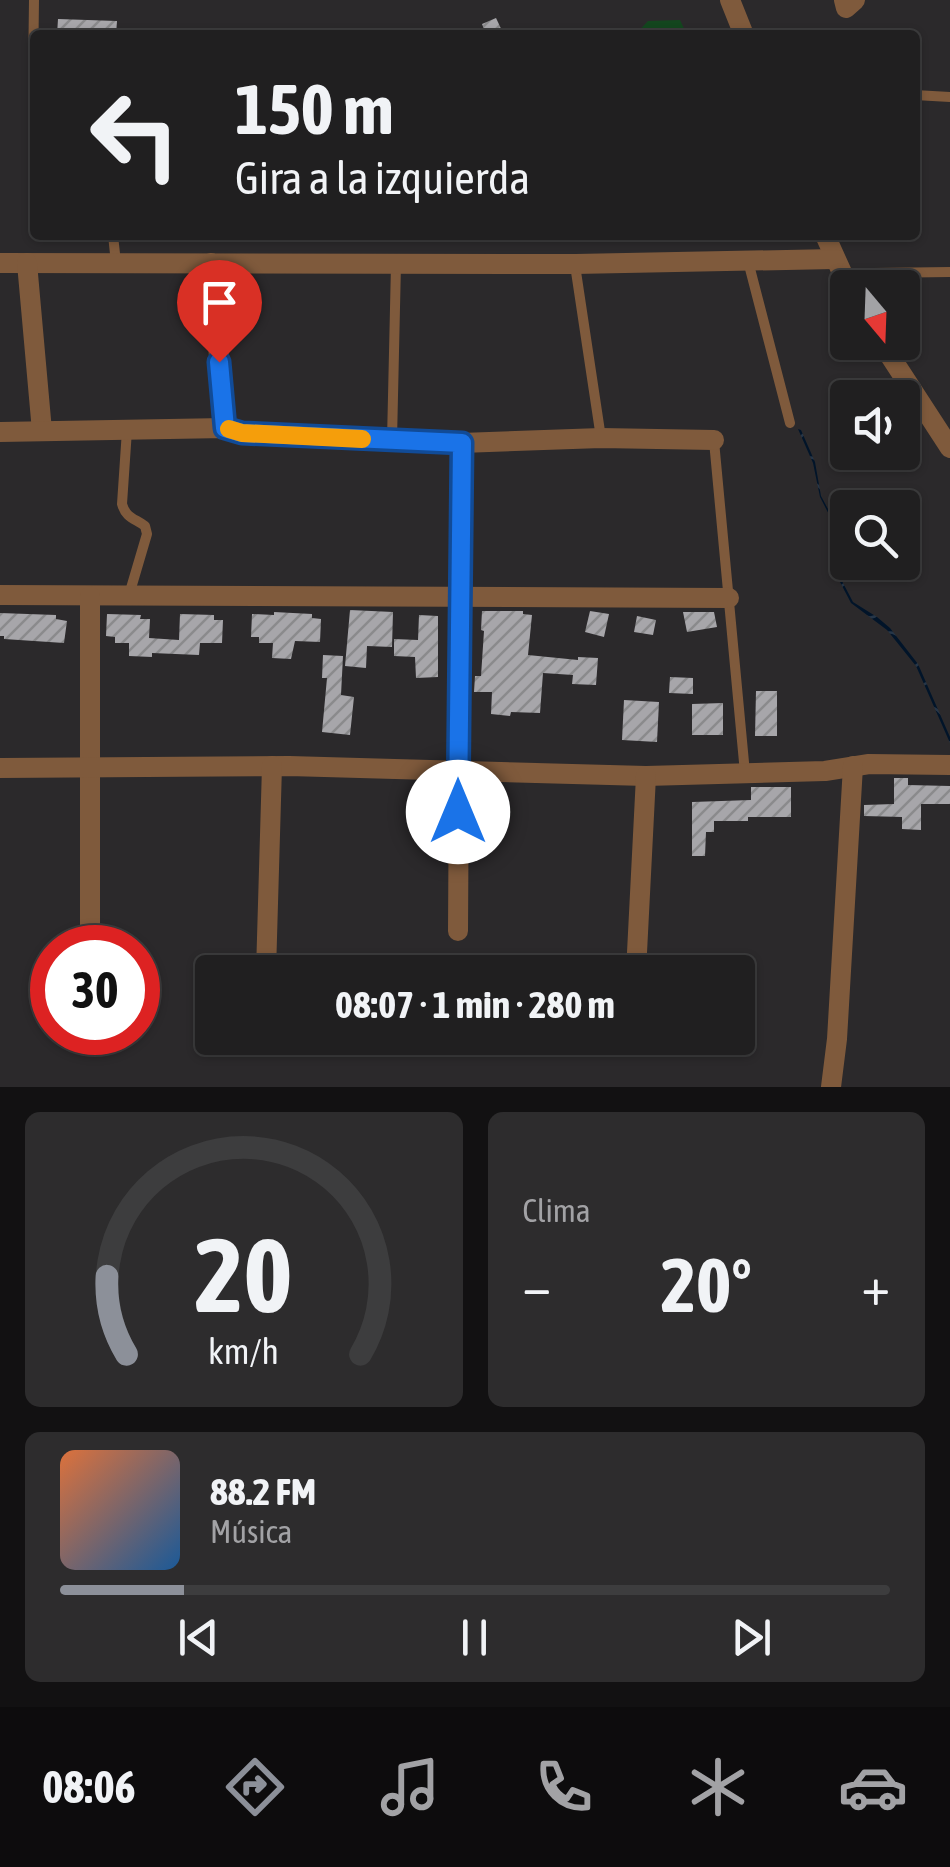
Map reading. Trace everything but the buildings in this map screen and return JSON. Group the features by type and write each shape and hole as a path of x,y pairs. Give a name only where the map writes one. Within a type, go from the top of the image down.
{"street":[{"path":"730,0 742,30"},
{"path":"844,0 846,8 855,0"},
{"path":"827,240 840,270"},
{"path":"0,263 575,264 835,259"},
{"path":"211,263 225,428"},
{"path":"27,264 42,431"},
{"path":"893,360 950,448"},
{"path":"0,432 225,428 242,433 462,443 601,438 714,440"},
{"path":"1,594 729,598"},
{"path":"90,596 90,925"},
{"path":"458,932 460,598"},
{"path":"0,768 272,766 646,776 825,771 869,764 950,765"},
{"path":"266,955 272,766"},
{"path":"830,1087 837,1039 852,766"},
{"path":"637,955 646,776"}],"lane":[{"path":"34,0 34,30"},
{"path":"920,95 950,98"},
{"path":"114,240 116,264"},
{"path":"748,261 790,423"},
{"path":"392,441 396,264"},
{"path":"575,264 601,438"},
{"path":"920,273 950,272"},
{"path":"127,430 122,504 129,518 145,526 147,534 129,596"},
{"path":"714,440 746,773"},
{"path":"460,598 462,443"}],"green space":[{"path":"680,20 685,30 640,30 648,21"}],"water":[{"path":"798,429 815,462 821,496 830,516 820,497 813,463"},
{"path":"840,582 853,602 890,628 918,664 950,743 916,666 887,630 851,603"}],"slow traffic":[{"path":"229,429 242,433 362,439"}],"route":[{"path":"219,362 225,428 242,433 462,443 458,812"}]}
